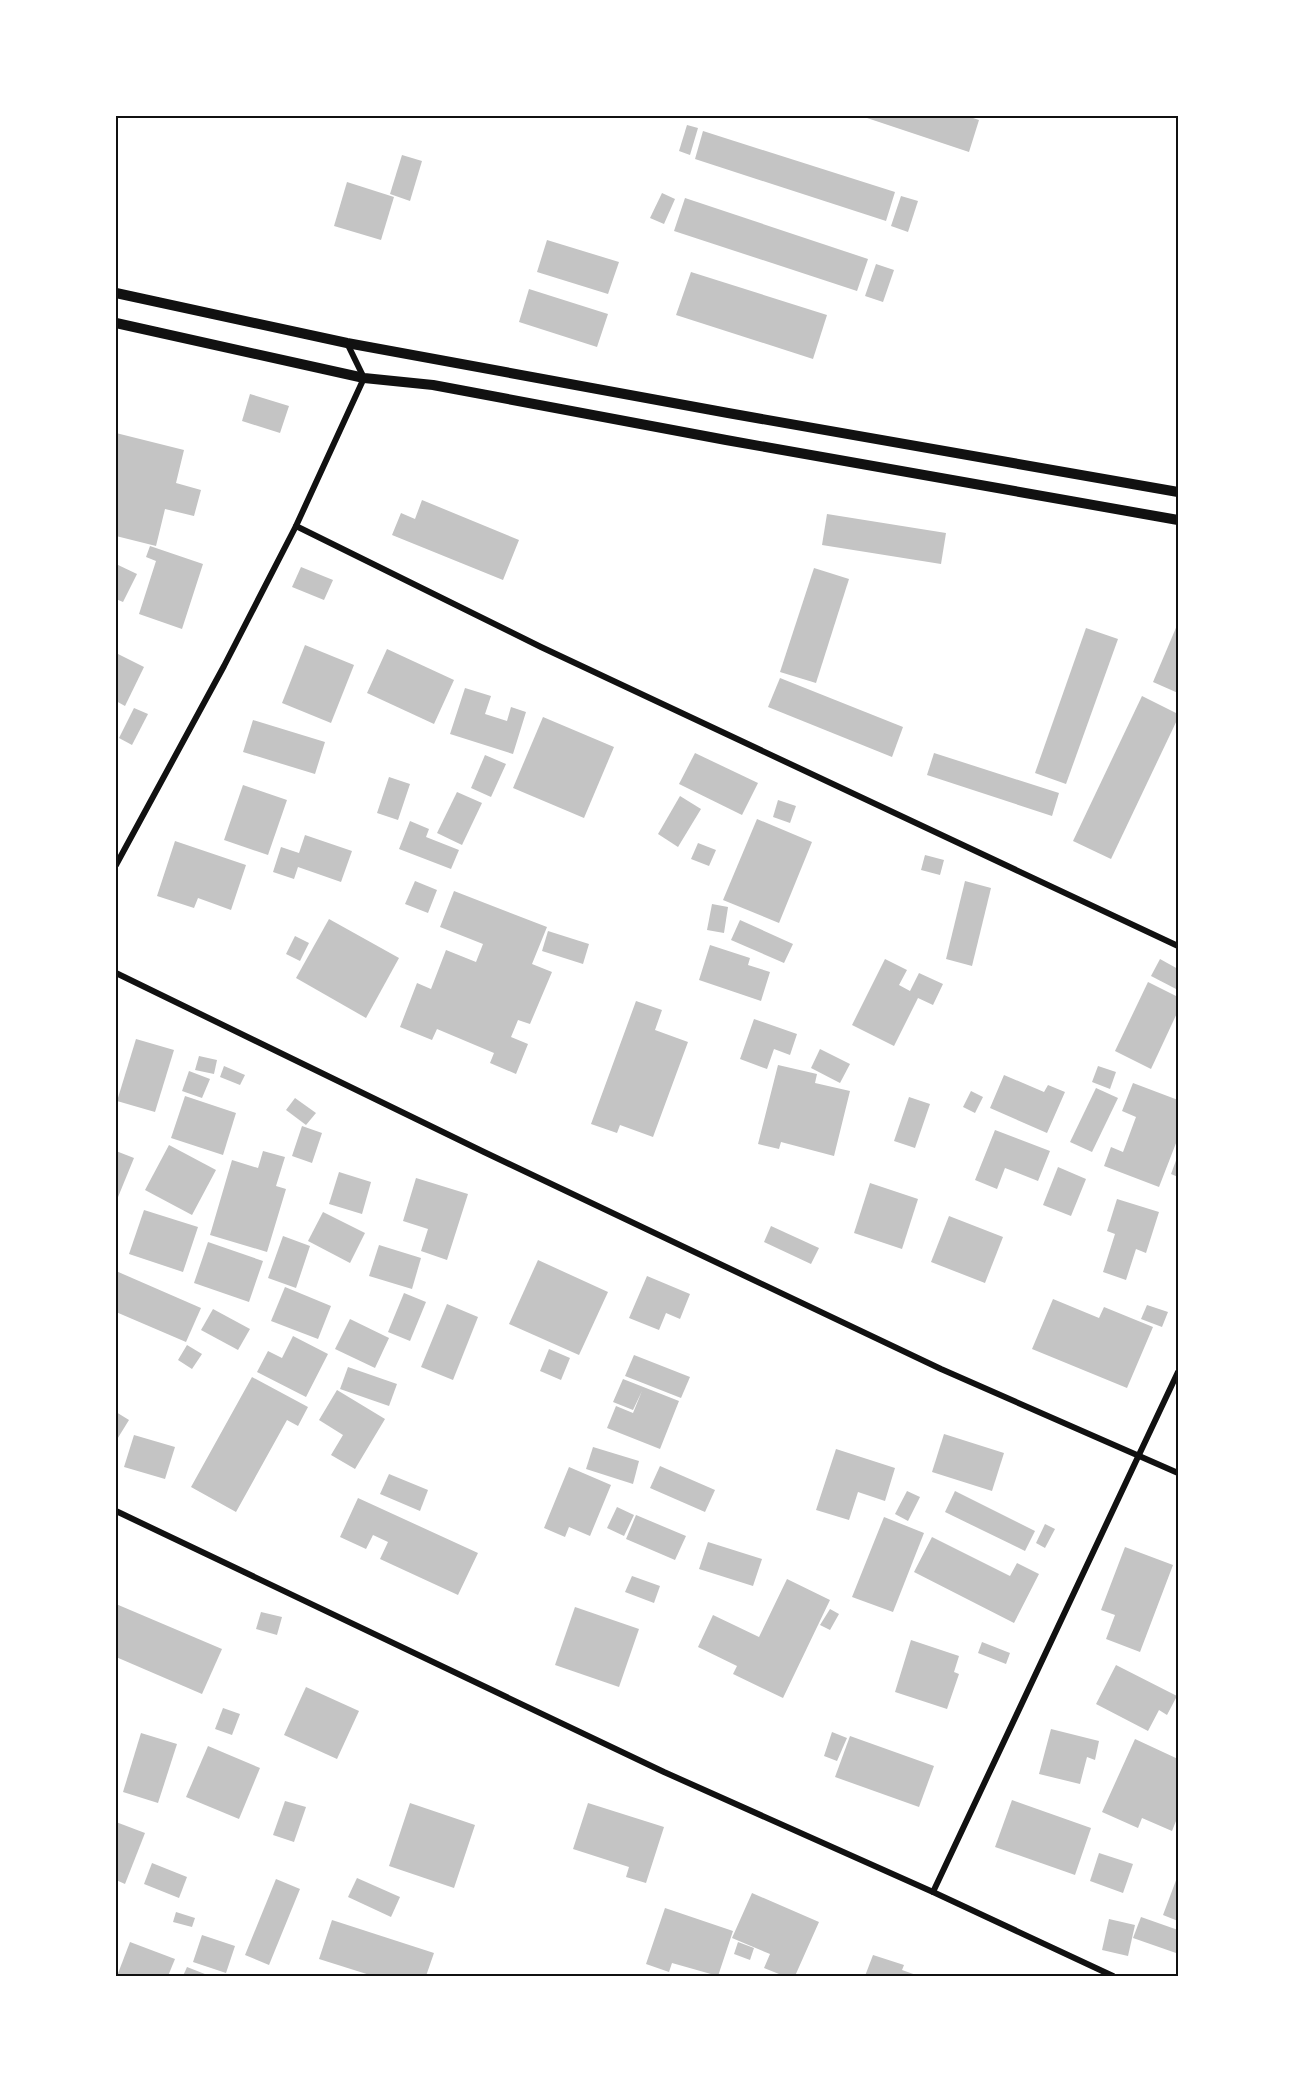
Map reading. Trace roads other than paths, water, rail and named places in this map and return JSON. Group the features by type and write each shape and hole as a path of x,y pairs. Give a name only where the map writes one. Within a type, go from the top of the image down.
{"street":[{"path":"116,293 347,343 1179,492"},
{"path":"116,323 364,378 433,385 714,438 1179,520"},
{"path":"347,343 364,378"},
{"path":"116,865 224,666 296,526 364,378"},
{"path":"296,526 541,647 1179,946"},
{"path":"116,973 484,1152 941,1369 1179,1473"},
{"path":"933,1892 1179,1372"},
{"path":"116,1511 664,1772 933,1892 1113,1977"}]}
